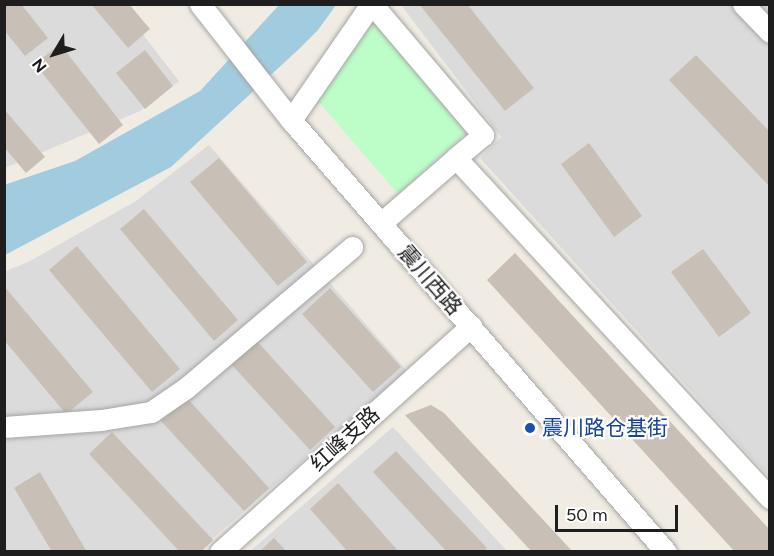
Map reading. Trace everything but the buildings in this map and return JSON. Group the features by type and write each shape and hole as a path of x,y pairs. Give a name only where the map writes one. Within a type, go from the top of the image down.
{"street":[{"name":"震川西路","path":"200,4 291,120 666,552"},
{"path":"291,120 372,4 483,135 381,223"},
{"path":"743,4 770,32"},
{"path":"456,158 770,498"},
{"path":"4,427 101,420 151,412 186,388 352,247"},
{"name":"红峰支路","path":"220,552 471,326"}],"shaded area":[{"path":"5,5 120,5 179,81 140,111 5,168"},
{"path":"401,5 769,5 769,477 480,158 501,137"},
{"path":"209,145 407,371 198,551 5,551 4,272 30,261 136,201"},
{"path":"393,427 507,551 249,552"}],"green space":[{"path":"370,20 385,31 466,133 398,194 317,100"}],"water":[{"path":"279,5 336,5 318,30 299,49 171,167 5,255 4,185 75,161 200,91"}],"place":[{"name":"震川路仓基街","path":"530,428"}]}
